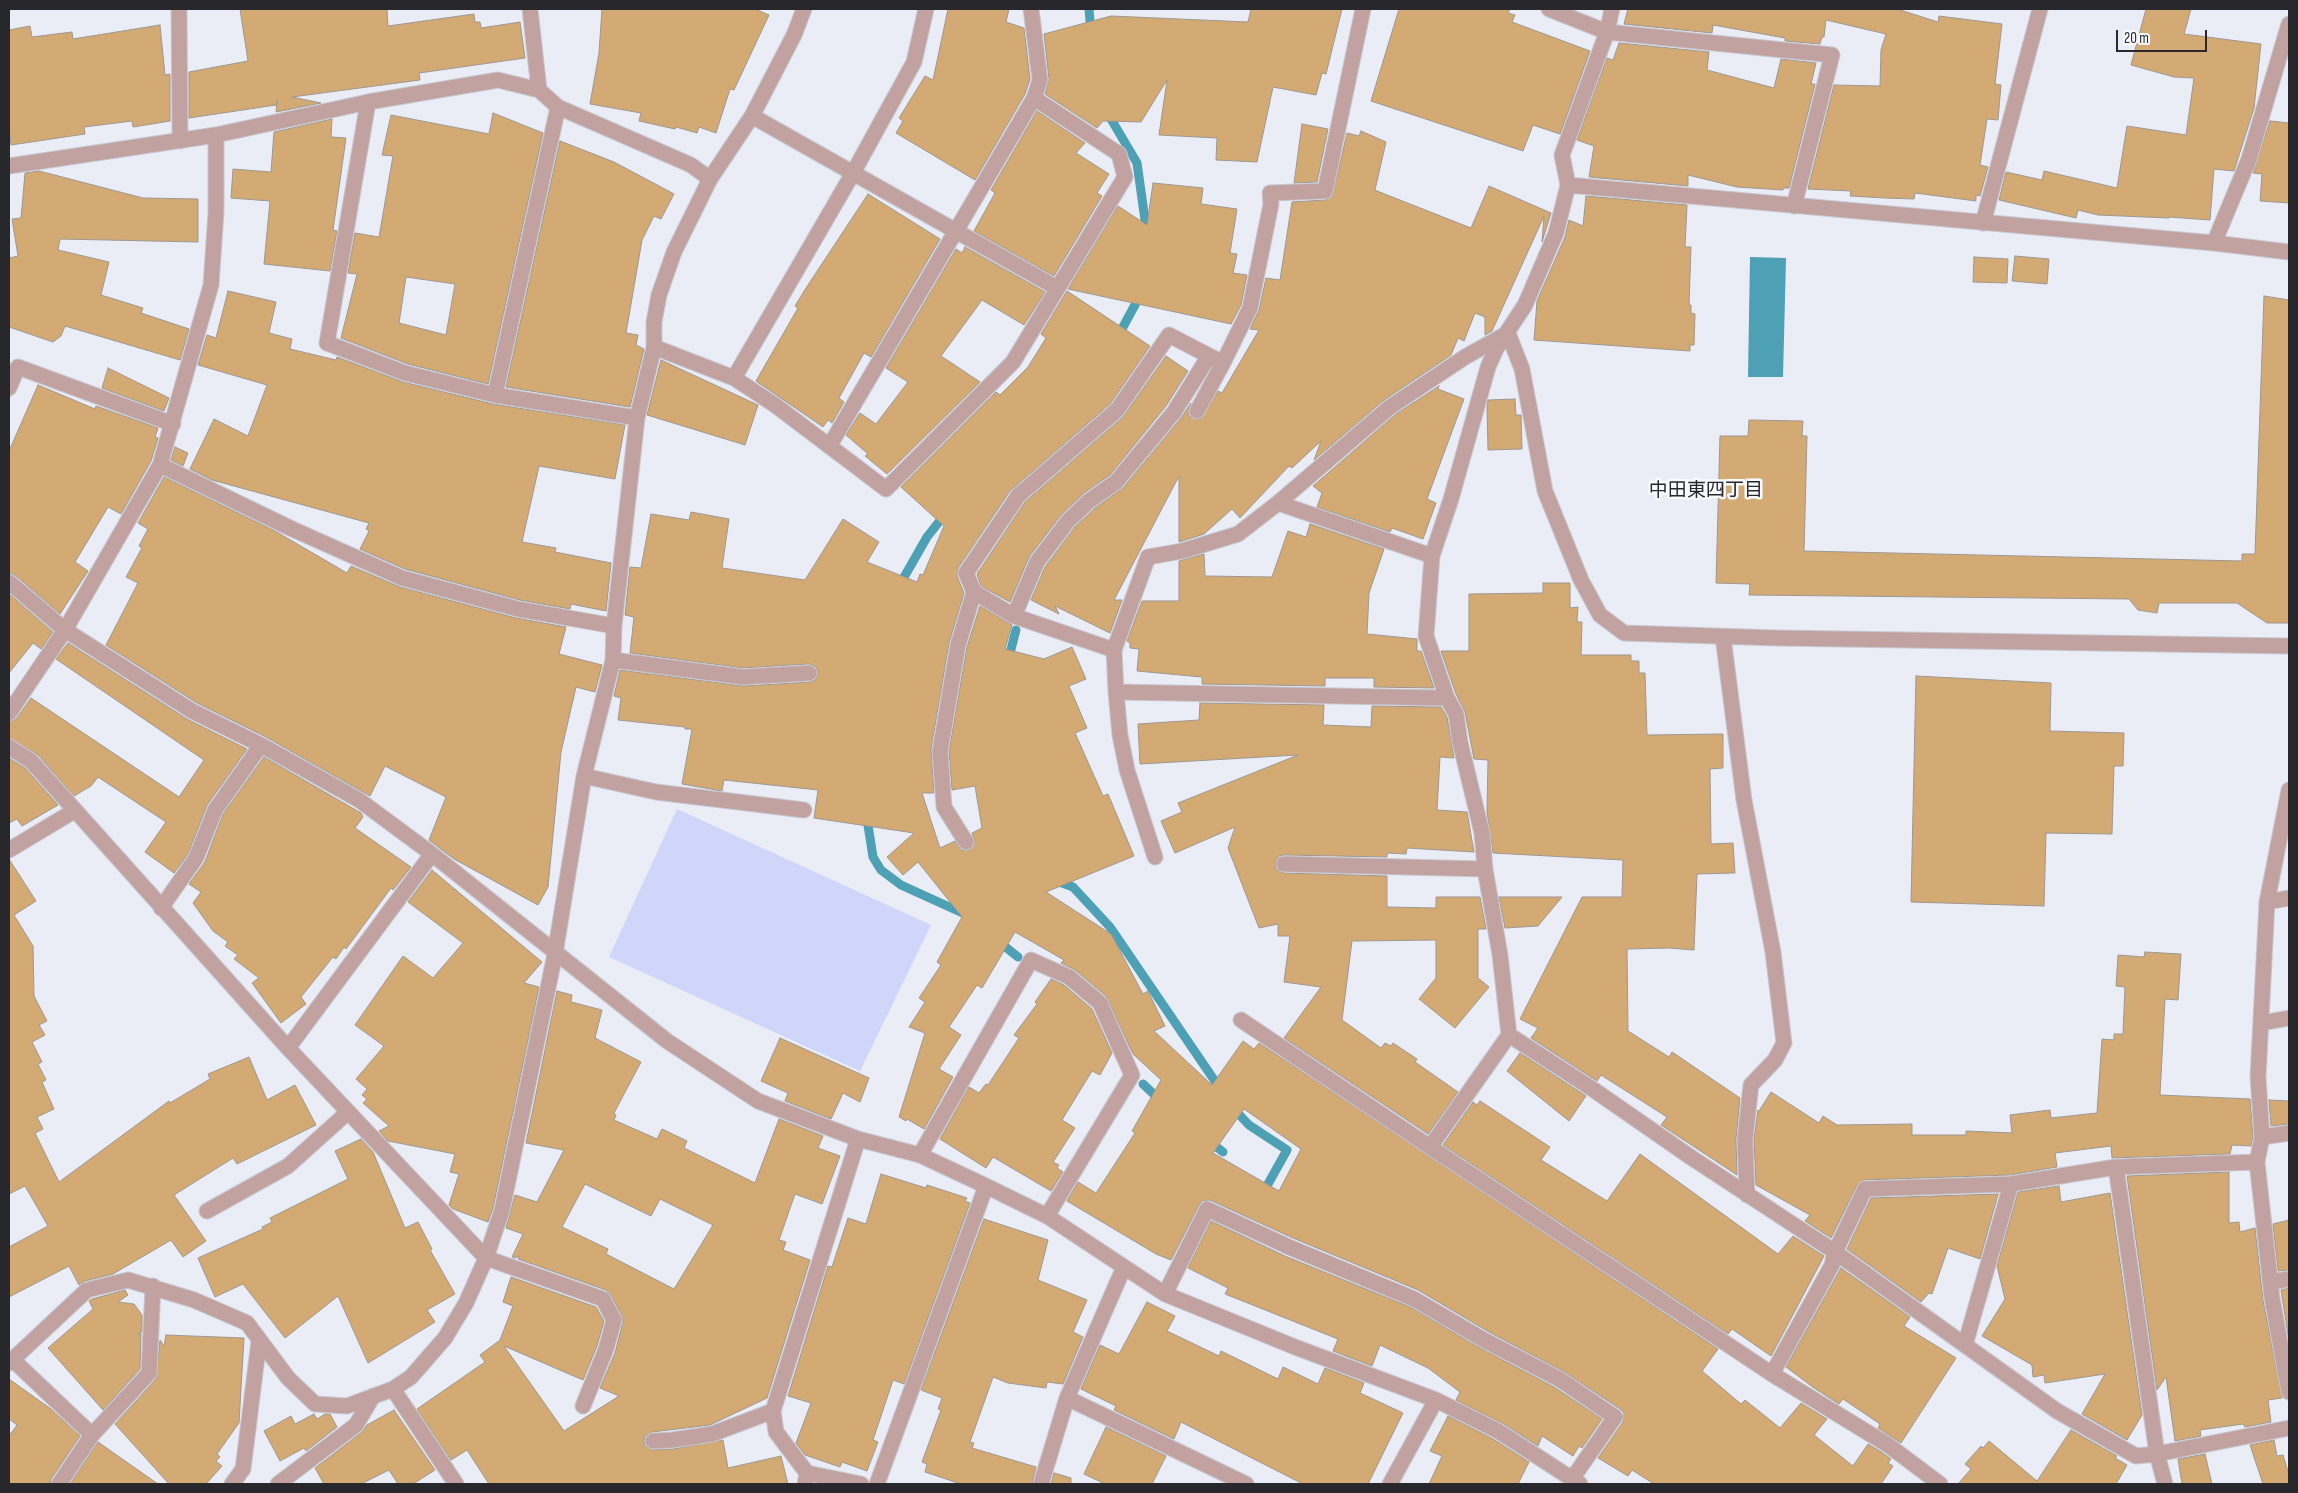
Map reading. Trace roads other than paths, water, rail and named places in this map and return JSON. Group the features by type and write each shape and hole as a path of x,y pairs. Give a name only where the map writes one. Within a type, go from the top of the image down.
{"street":[{"path":"179,9 180,140"},
{"path":"530,9 539,90"},
{"path":"92,1435 10,1361 87,1290 128,1280 153,1286 194,1300 247,1323 288,1378 315,1404 346,1406 393,1389 410,1377 445,1338 466,1303 486,1258 502,1210 555,954 584,776 613,660 614,626 637,418 654,347 654,322 674,252 710,179 752,116 794,36 804,9"},
{"path":"734,378 854,173 914,62 926,9"},
{"path":"830,445 1034,98 1040,80 1031,9"},
{"path":"1197,411 1223,364 1250,308 1271,204 1270,193 1325,191 1362,9"},
{"path":"1549,9 1607,32 1832,54 1794,206"},
{"path":"1430,1147 1509,1035 1500,955 1484,869 1482,833 1460,742 1456,714 1447,698 1426,636 1432,556 1451,499 1488,367 1496,349 1525,305 1556,233 1568,185 1562,155 1607,32 1612,9"},
{"path":"1983,223 2040,9"},
{"path":"2214,244 2249,159 2289,24"},
{"path":"9,166 216,135 368,102 498,80 539,90 558,107 691,165 710,179"},
{"path":"654,347 734,378 830,445 886,489 1013,362 1125,176 1119,154 1034,98"},
{"path":"368,102 327,343 406,373 495,395 637,418"},
{"path":"495,395 558,107"},
{"path":"752,116 1057,288"},
{"path":"9,713 65,630 160,465 211,285 216,212 216,135"},
{"path":"1568,185 2289,252"},
{"path":"1155,857 1127,770 1120,735 1114,650 1148,558 1182,551 1238,534 1278,503 1390,407 1465,357 1508,333"},
{"path":"1508,333 1522,369 1546,492 1581,580 1600,615 1624,633 1723,637 2289,646"},
{"path":"1114,650 1014,616 974,592 966,573 1018,496 1117,410 1169,335 1223,364"},
{"path":"1014,616 1037,562 1052,542 1068,521 1089,501 1116,482 1174,412 1209,356"},
{"path":"9,388 18,367 173,424"},
{"path":"160,465 290,528 402,578 518,609 614,626"},
{"path":"1278,503 1432,556"},
{"path":"9,582 65,630 192,711 261,746 359,800 432,854 555,954 668,1041 758,1101 858,1139 920,1155 1047,1216 1165,1294 1295,1347 1436,1400 1498,1431 1576,1482 1615,1417 1559,1379 1484,1340 1414,1299 1289,1248 1207,1209 1165,1294"},
{"path":"966,842 944,806 940,751 958,645 974,592"},
{"path":"1723,637 1744,800 1773,952 1784,1043 1775,1060 1751,1085 1745,1139 1747,1195"},
{"path":"613,660 744,676 809,672"},
{"path":"1116,692 1447,698"},
{"path":"161,908 196,858 215,810 261,746"},
{"path":"9,747 31,761 288,1048 486,1258 603,1299 614,1320 606,1349 583,1406"},
{"path":"584,776 656,792 804,810"},
{"path":"2289,790 2267,902 2258,1077 2262,1137 2257,1162 2271,1282 2289,1392"},
{"path":"9,850 74,811"},
{"path":"288,1048 432,854"},
{"path":"1284,864 1484,869"},
{"path":"2267,902 2289,898"},
{"path":"920,1155 1031,960 1069,977 1100,1003 1132,1075 1047,1216"},
{"path":"2262,1022 2289,1018"},
{"path":"1241,1020 1772,1374 1888,1445 1940,1484"},
{"path":"1509,1035 1835,1252 2057,1411 2136,1456 2157,1454 2289,1428"},
{"path":"207,1210 288,1166 348,1112"},
{"path":"2262,1137 2289,1133"},
{"path":"858,1139 773,1411 776,1432 806,1479 861,1484"},
{"path":"1772,1374 1832,1265 1835,1252 1865,1189 2011,1184 2116,1167 2257,1162"},
{"path":"2116,1167 2157,1454 2165,1484"},
{"path":"1965,1345 2011,1184"},
{"path":"877,1484 986,1186"},
{"path":"1041,1484 1067,1398 1124,1267"},
{"path":"2271,1282 2289,1279"},
{"path":"59,1484 92,1435 149,1373 153,1286"},
{"path":"232,1484 243,1469 259,1341"},
{"path":"393,1389 456,1484"},
{"path":"278,1484 356,1425 373,1396"},
{"path":"1067,1398 1246,1484"},
{"path":"1390,1484 1436,1400"},
{"path":"653,1441 712,1434 773,1411"}],"waterway":[{"path":"1089,9 1091,33"},
{"path":"1109,112 1111,119 1137,163 1145,220 1144,233"},
{"path":"1117,338 1136,303 1138,293"},
{"path":"899,586 927,537 946,513"},
{"path":"1008,661 1016,630"},
{"path":"870,816 868,825 873,857 881,870 901,885 967,915"},
{"path":"1054,880 1073,887 1110,927 1221,1090"},
{"path":"998,941 1018,957"},
{"path":"1143,1084 1161,1101"},
{"path":"1232,1107 1249,1125 1287,1150 1263,1193"},
{"path":"1209,1141 1223,1152"}],"district":[{"name":"中田東四丁目","path":"1706,491"}]}
